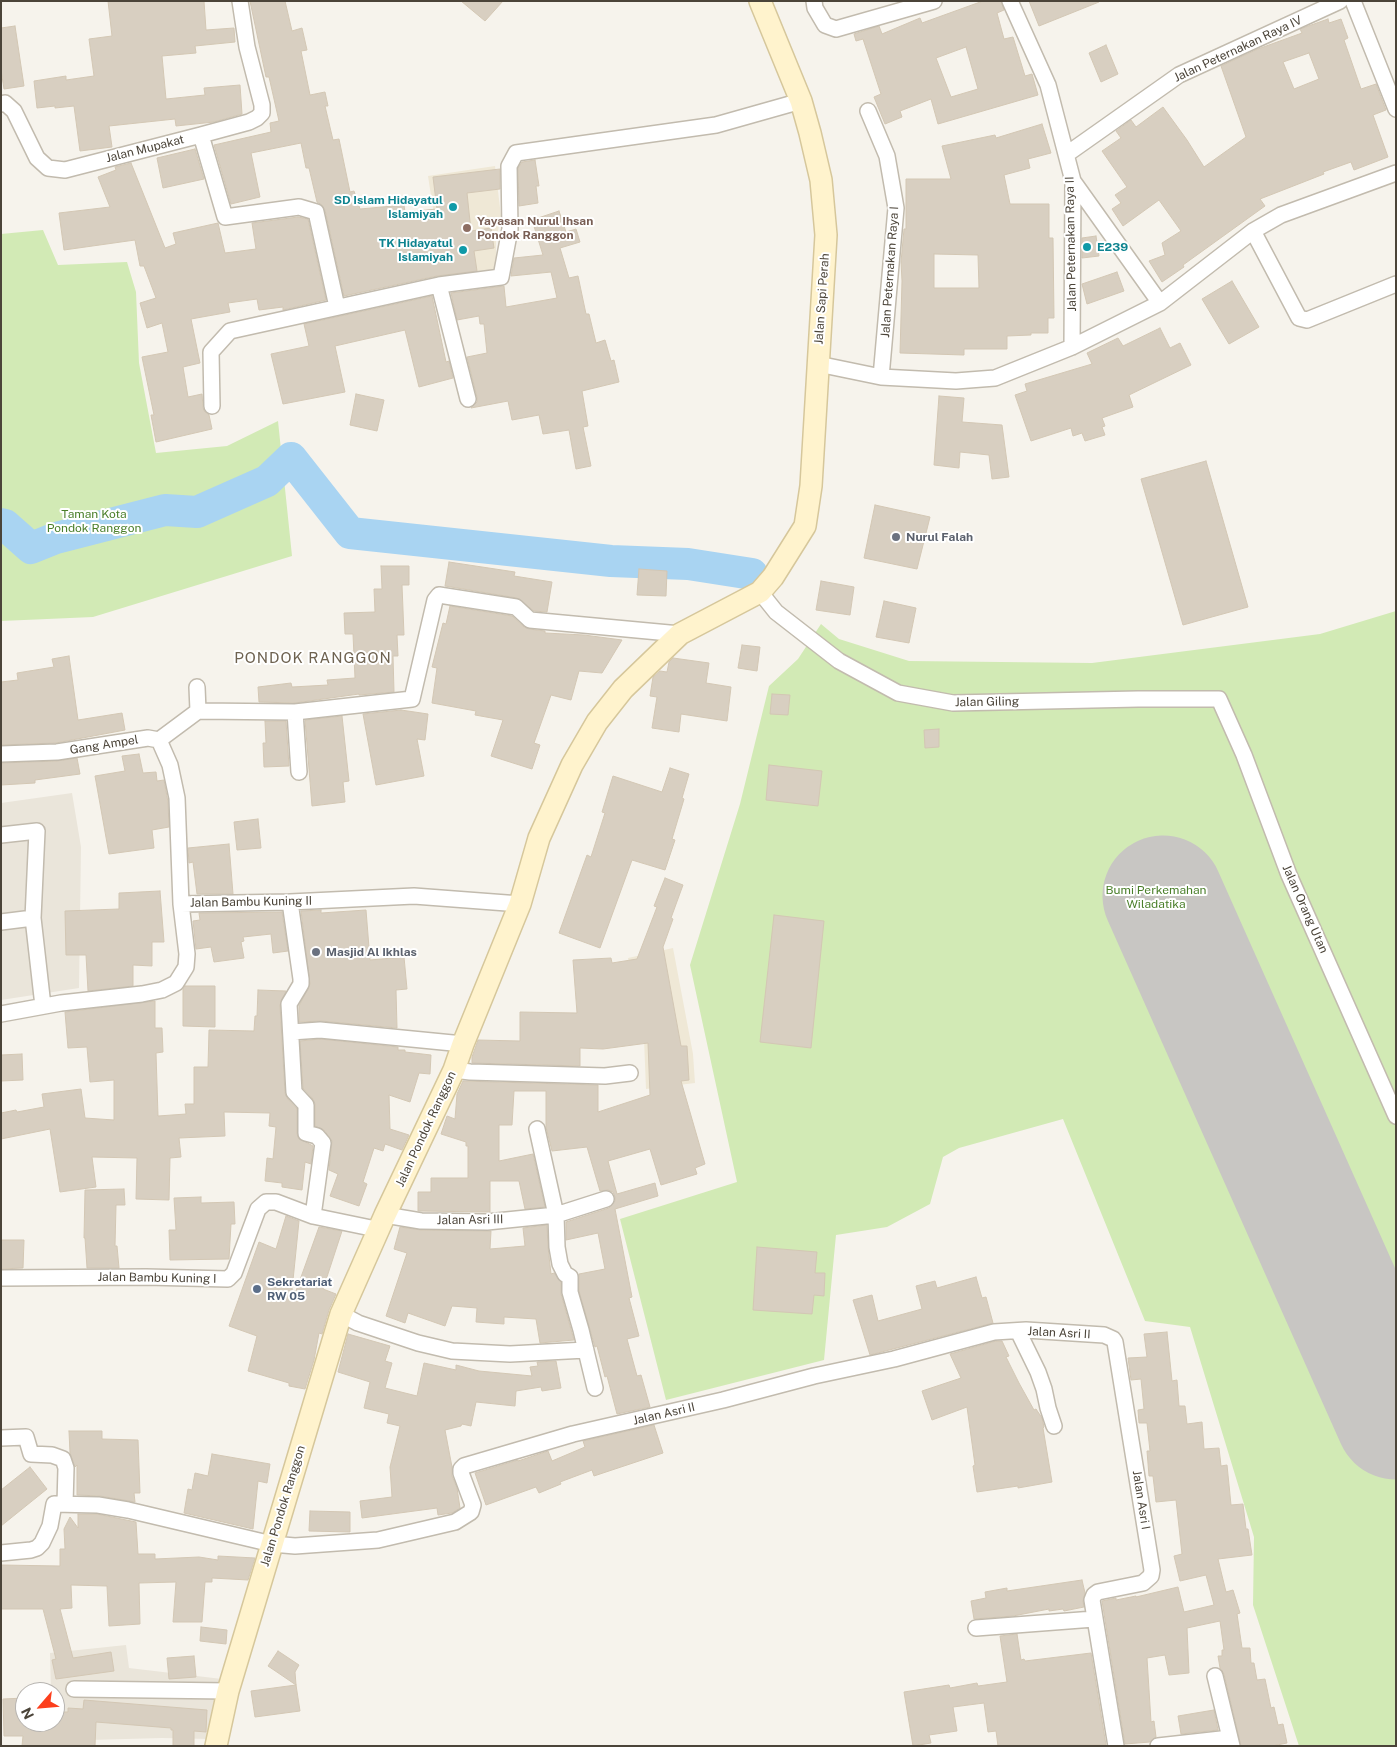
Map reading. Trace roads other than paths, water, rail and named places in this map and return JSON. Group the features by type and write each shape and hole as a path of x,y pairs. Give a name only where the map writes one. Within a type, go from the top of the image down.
{"street":[{"path":"201,135 249,122 262,113 262,105 247,47 240,1"},
{"name":"Jalan Sapi Perah","path":"760,1 801,101 821,180 826,235 811,486 805,526 773,577 760,592"},
{"path":"814,1 815,8 825,25 836,29 934,1"},
{"name":"Jalan Peternakan Raya II","path":"1010,1 1048,85 1067,154 1072,181 1072,347"},
{"name":"Jalan Peternakan Raya IV","path":"1067,154 1178,75 1340,1"},
{"path":"1353,1 1396,109"},
{"path":"212,406 211,352 230,331 439,285 501,277 510,229 509,166 516,153 716,125 801,101"},
{"name":"Jalan Mupakat","path":"1,104 5,103 14,111 37,158 48,168 65,170 201,135 225,217 299,207 316,212 337,307"},
{"name":"Jalan Peternakan Raya I","path":"868,111 887,156 896,208 881,377"},
{"path":"818,364 881,377 956,381 995,378 1072,347 1160,302 1253,231 1281,215 1396,173"},
{"path":"1072,181 1160,302"},
{"path":"1253,231 1299,318 1307,320 1396,284"},
{"path":"439,285 468,400"},
{"name":"Jalan Pondok Ranggon","path":"216,1746 228,1691 341,1314 381,1224 454,1070 520,904 539,838 572,765 597,722 623,688 680,634 760,592"},
{"name":"Jalan Giling","path":"760,592 776,612 839,662 898,693 953,703 1219,699"},
{"path":"181,904 177,798 170,765 159,740 198,711 295,712 412,699 435,600 440,595 516,607 530,620 680,634"},
{"path":"197,687 198,711"},
{"name":"Jalan Orang Utan","path":"1219,699 1244,755 1289,875 1396,1116"},
{"path":"295,712 299,772"},
{"name":"Gang Ampel","path":"1,754 57,752 148,738 159,740"},
{"path":"1,835 37,831 33,918 44,1006"},
{"name":"Jalan Bambu Kuning II","path":"1,1014 44,1006 142,994 162,990 176,982 186,967 187,954 181,904 290,902 414,896 520,904"},
{"path":"290,902 302,979 289,1004 294,1092 306,1105 306,1133 317,1136 322,1143 314,1216"},
{"path":"1,922 33,918"},
{"path":"291,1032 320,1030 463,1044"},
{"path":"454,1070 605,1076 630,1073"},
{"path":"538,1129 556,1215 557,1247 560,1264 565,1274 570,1277 570,1292 595,1388"},
{"name":"Jalan Asri III","path":"381,1224 421,1221 487,1222 556,1215 606,1199"},
{"name":"Jalan Bambu Kuning I","path":"1,1278 146,1277 228,1279 234,1273 258,1209 266,1202 276,1202 314,1216 371,1228 381,1224"},
{"path":"341,1314 358,1323 418,1343 452,1351 510,1354 586,1350"},
{"path":"1018,1331 1038,1372 1054,1426"},
{"name":"Jalan Asri II","path":"272,1544 295,1546 378,1540 455,1522 471,1512 473,1505 461,1473 464,1466 574,1434 723,1400 814,1376 894,1359 994,1332 1018,1331 1104,1336 1112,1339"},
{"name":"Jalan Asri I","path":"1112,1339 1115,1342 1152,1570 1151,1576 1143,1582 1098,1592 1094,1594 1092,1600 1116,1746"},
{"path":"1,1438 26,1437 31,1454 52,1455 63,1459 66,1468 65,1504"},
{"path":"1,1553 37,1548 42,1543 50,1526 54,1504 98,1505 128,1510 272,1544"},
{"path":"976,1628 1094,1619"},
{"path":"1158,1746 1231,1742 1216,1676"},
{"path":"74,1689 228,1691"}],"waterway":[{"path":"1,524 5,525 31,548 56,538 165,510 197,512 267,481 291,458 350,533 611,561 688,564 752,574"}],"place":[{"name":"SD Islam Hidayatul Islamiyah","path":"453,207"},
{"name":"Yayasan Nurul Ihsan Pondok Ranggon","path":"467,228"},
{"name":"E239","path":"1087,247"},
{"name":"TK Hidayatul Islamiyah","path":"463,250"},
{"name":"Nurul Falah","path":"896,537"},
{"name":"Masjid Al Ikhlas","path":"316,952"},
{"name":"Sekretariat RW 05","path":"257,1289"}],"district":[{"name":"PONDOK RANGGON","path":"313,658"}],"park label":[{"name":"Taman Kota Pondok Ranggon","path":"94,521"},
{"name":"Bumi Perkemahan Wiladatika","path":"1156,897"}]}
